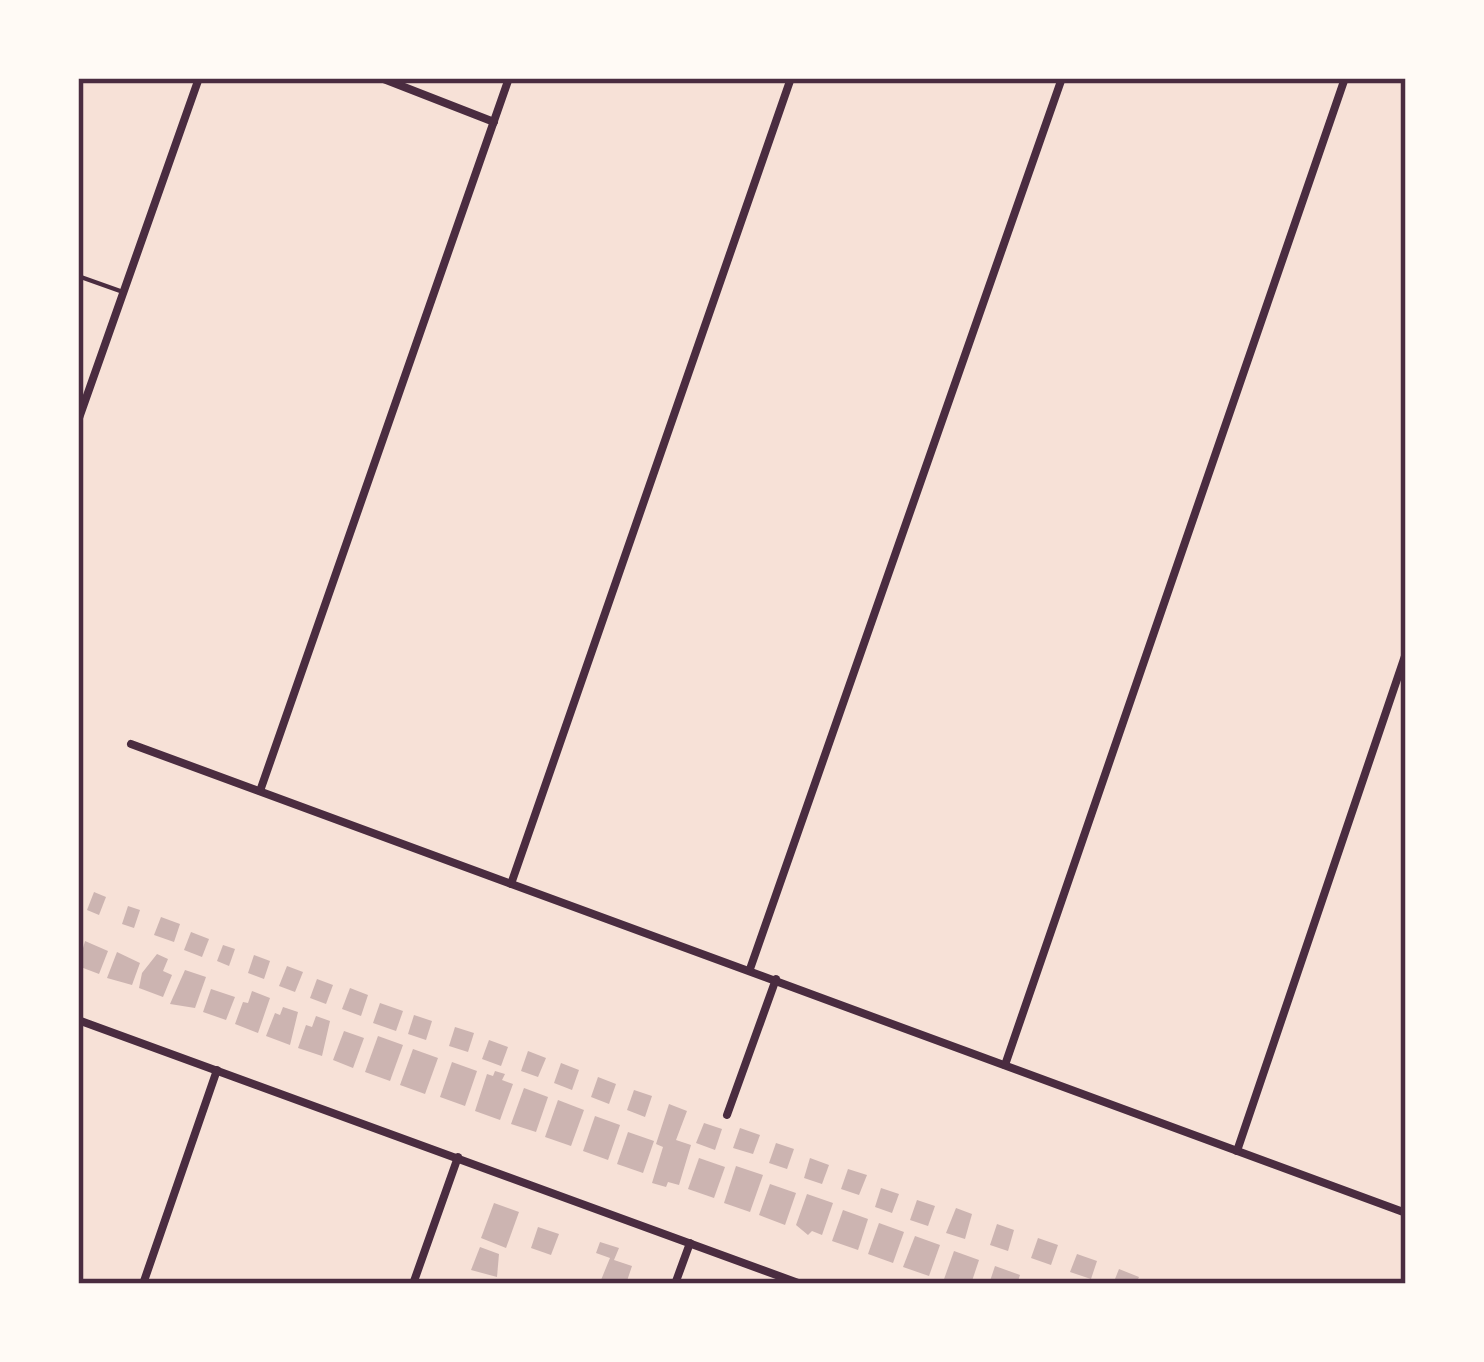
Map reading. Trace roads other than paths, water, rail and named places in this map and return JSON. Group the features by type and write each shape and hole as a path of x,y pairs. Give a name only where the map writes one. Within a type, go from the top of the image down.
{"street":[{"path":"78,421 199,78"},
{"path":"381,78 494,122"},
{"path":"260,791 509,78"},
{"path":"511,884 791,78"},
{"path":"750,969 1062,78"},
{"path":"1005,1065 1345,78"},
{"path":"1237,1151 1406,653"},
{"path":"131,745 1406,1213"},
{"path":"727,1115 776,979"},
{"path":"78,1020 801,1284"},
{"path":"143,1284 217,1070"},
{"path":"413,1284 458,1157"},
{"path":"675,1284 690,1243"}],"lane":[{"path":"78,276 123,292"}]}
